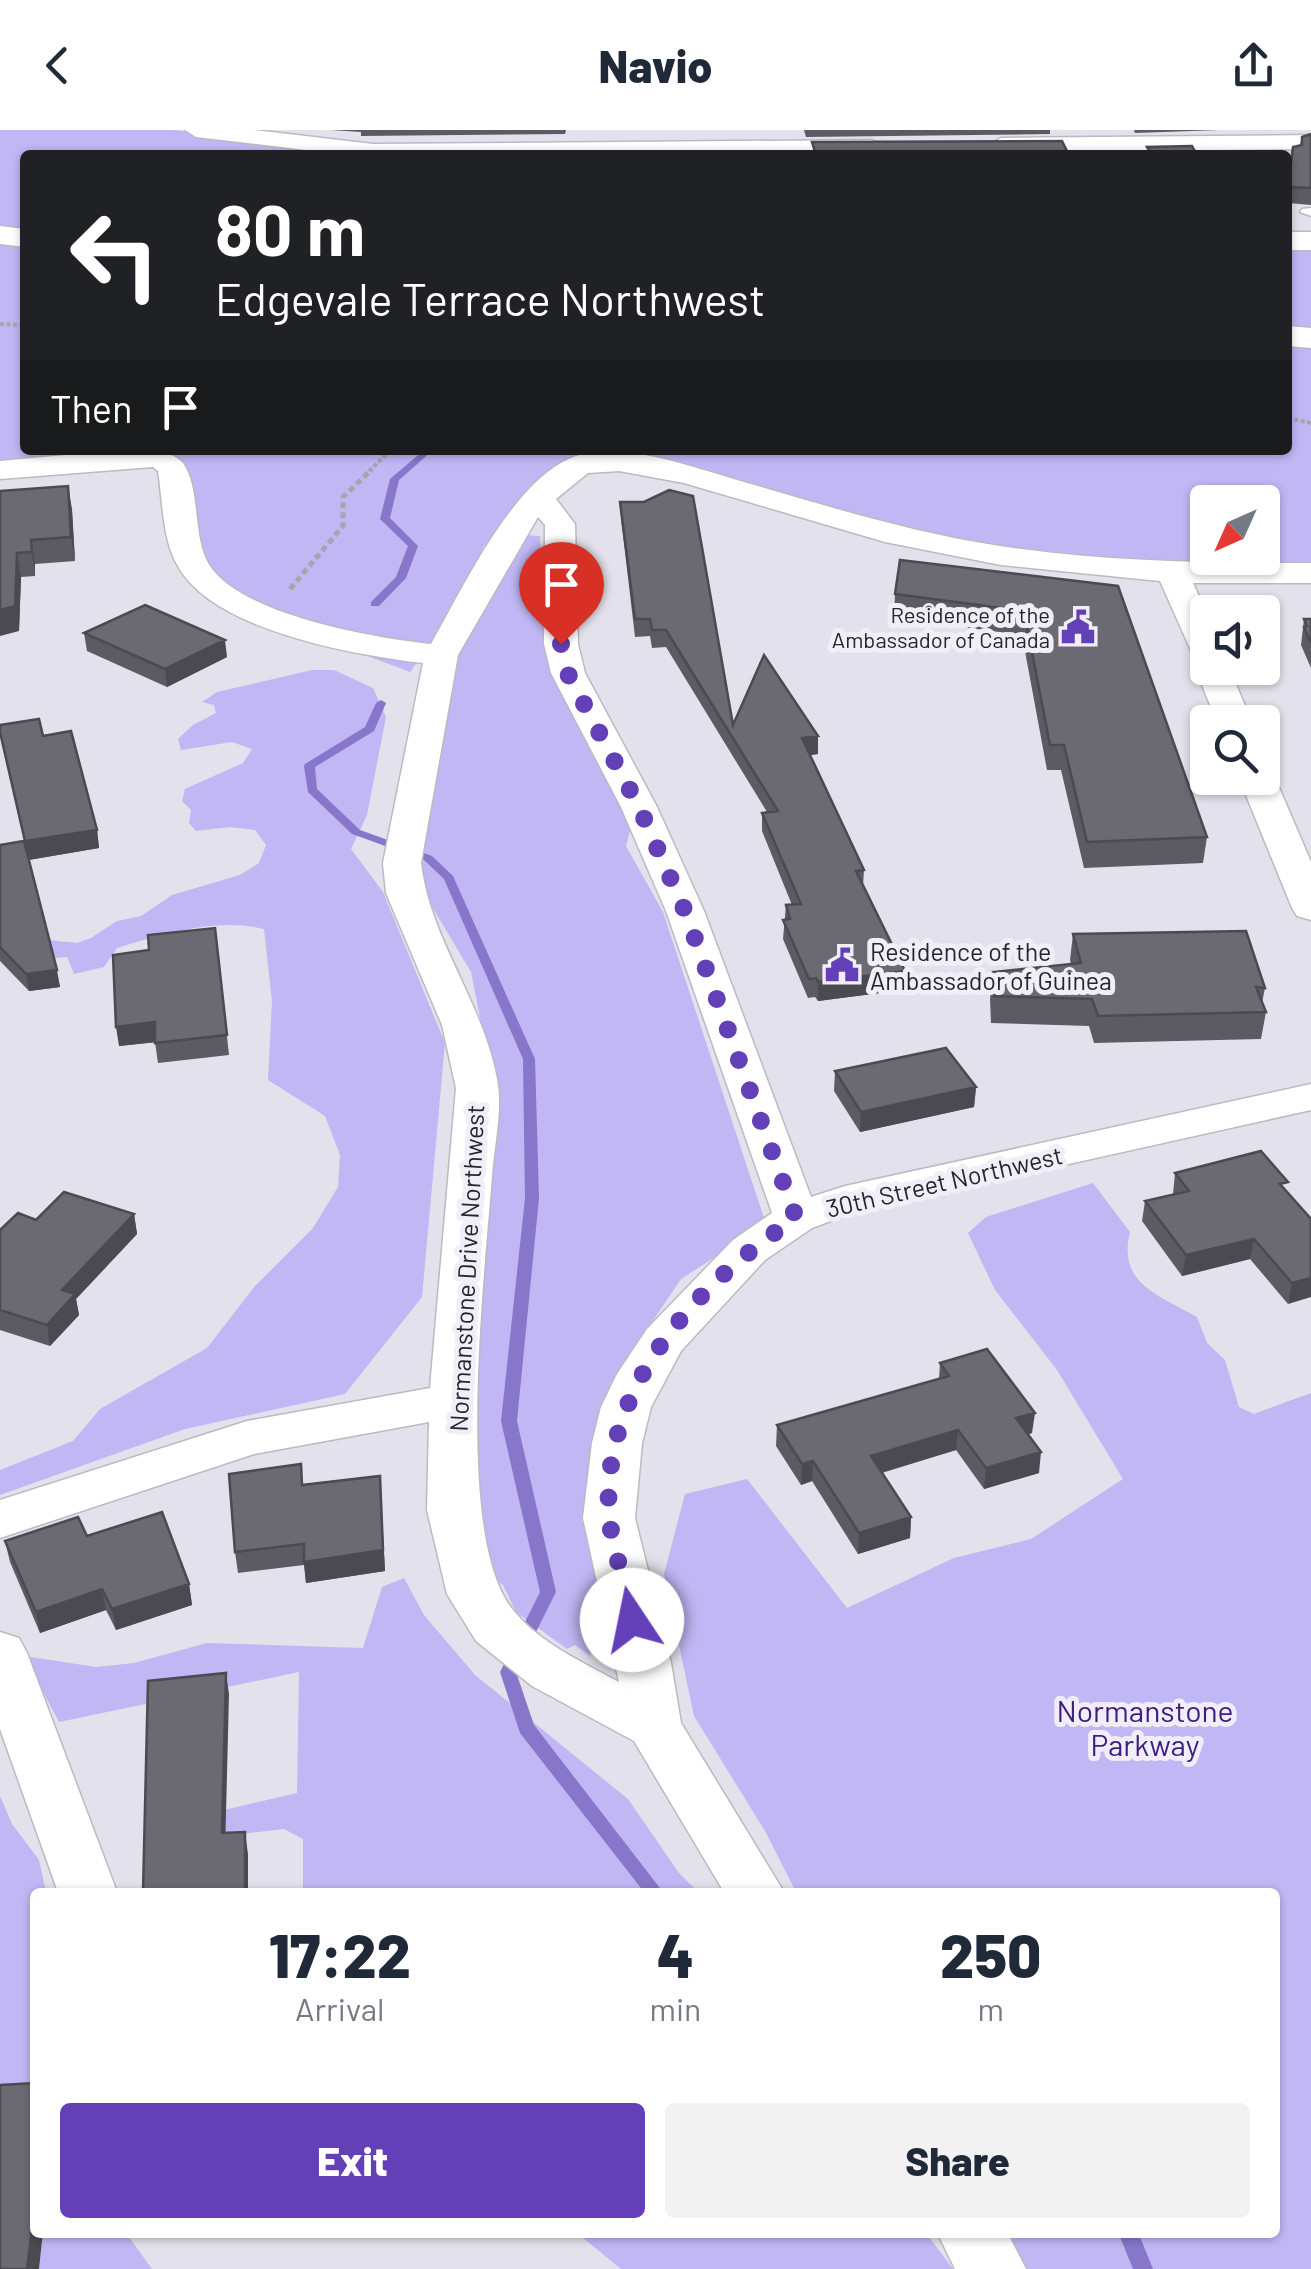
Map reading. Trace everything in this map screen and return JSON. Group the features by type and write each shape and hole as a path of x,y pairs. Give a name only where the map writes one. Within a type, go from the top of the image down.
{"street":[{"path":"196,130 365,150"},
{"path":"978,146 1110,137 1229,149 1295,147"},
{"path":"478,150 900,146"},
{"path":"0,470 148,457 162,460 172,469 192,566 216,590 331,637 441,654"},
{"name":"Normanstone Drive Northwest","path":"654,1726 551,1671 502,1634 474,1594 453,1510 455,1401 477,1088 463,1025 405,893 404,848 441,654 497,551 518,520 565,473 582,464 639,464 690,475 836,520 945,546 1060,563 1173,573 1311,573"},
{"path":"539,499 560,524 561,644 568,674 639,807 685,911 796,1218"},
{"path":"1173,573 1190,614"},
{"path":"1264,795 1311,908"},
{"name":"30th Street Northwest","path":"654,1726 644,1663 609,1518 617,1442 626,1407 641,1374 694,1305 749,1250 796,1218 845,1200 1311,1097"},
{"path":"0,1519 247,1438 325,1421 455,1401"},
{"path":"0,1653 87,1888"},
{"path":"654,1726 753,1888"},
{"path":"974,2238 992,2269"}],"path":[{"path":"284,596 343,526 343,497 385,455"}],"green space":[{"path":"0,130 175,130 311,150 20,150 20,455 580,455 563,462 552,475 544,513 484,546 455,609 410,672 232,605 207,590 159,469 0,464"},
{"path":"1311,245 1311,565 1280,564 1280,485 1190,485 1190,561 1019,548 923,532 642,455 1292,455 1292,246"},
{"path":"523,535 540,536 545,650 571,706 635,810 626,846 663,912 766,1224 681,1279 610,1384 618,1520 615,1583 590,1656 575,1645 567,1649 516,1612 503,1585 492,1577 485,1550 475,1477 474,1330 494,1089 471,972 416,880 429,825 429,804 456,657"},
{"path":"312,670 334,670 373,688 386,717 367,815 351,849 383,892 445,1043 422,1297 345,1394 185,1429 0,1495 0,1470 73,1441 100,1409 207,1348 255,1286 313,1228 338,1187 340,1155 325,1116 268,1080 272,1001 264,929 228,925 171,933 117,948 104,967 74,974 67,957 13,961 48,940 77,943 91,938 117,921 141,916 172,895 240,875 259,863 266,845 255,830 230,827 196,831 189,823 191,810 182,801 185,789 243,763 252,749 232,742 181,750 178,739 193,725 216,713 214,705 202,702 217,692"},
{"name":"Normanstone Parkway","path":"1093,1183 1130,1232 1128,1250 1135,1276 1156,1294 1197,1317 1207,1343 1225,1360 1239,1407 1254,1414 1311,1393 1311,2269 1002,2269 985,2238 1280,2238 1280,1888 794,1888 765,1831 694,1716 664,1574 685,1494 747,1479 847,1608 954,1558 1031,1539 1123,1479 1057,1370 995,1290 968,1233 986,1217"},
{"path":"404,1578 424,1615 475,1675 628,1799 679,1873 694,1888 303,1888 303,1839 284,1829 171,1842 181,1820 297,1793 299,1672 59,1722 24,1656 96,1667 134,1663 207,1643 363,1648 382,1587"},
{"path":"0,1796 12,1824 39,1860 45,1888 30,1888 30,2113 0,2116"},
{"path":"42,2238 130,2238 152,2269 39,2269"},
{"path":"583,2238 930,2238 953,2269 621,2269"}],"building":[{"path":"1311,134 1311,188 1292,187 1293,147 1302,145 1302,137"},
{"path":"1062,141 1066,150 814,150 812,142"},
{"path":"1192,146 1194,150 1149,150 1147,147"},
{"path":"68,486 71,537 31,540 32,552 17,553 15,606 0,610 0,491"},
{"path":"669,490 693,496 733,725 764,655 818,736 802,738 864,870 856,871 905,971 818,982 816,978 809,979 783,920 790,919 786,905 801,904 762,813 778,811 666,630 652,630 650,619 635,619 620,502 644,502"},
{"path":"900,560 1118,586 1207,837 1087,842 1064,745 1050,745 1024,611 895,594"},
{"path":"145,605 225,640 165,669 84,633"},
{"path":"1304,619 1311,619 1311,643 1304,627"},
{"path":"39,719 43,736 71,731 97,830 25,841 0,725"},
{"path":"24,841 57,970 26,974 0,947 0,845"},
{"path":"215,928 227,1035 155,1043 155,1022 116,1027 113,955 149,950 148,935"},
{"path":"1246,931 1265,988 1256,987 1266,1012 1098,1016 1092,999 994,996 993,972 1081,963 1073,934"},
{"path":"946,1048 976,1087 861,1112 835,1071"},
{"path":"1261,1151 1288,1182 1280,1184 1311,1219 1311,1278 1292,1283 1254,1239 1186,1255 1145,1201 1189,1191 1175,1173"},
{"path":"64,1192 134,1214 62,1290 75,1294 47,1325 0,1310 0,1230 18,1213 36,1220"},
{"path":"987,1349 1035,1413 1016,1418 1041,1452 986,1468 958,1430 871,1456 911,1517 859,1533 813,1461 802,1464 777,1425 949,1376 940,1363"},
{"path":"301,1464 302,1485 380,1476 383,1550 304,1562 304,1544 235,1552 229,1474"},
{"path":"162,1512 189,1584 112,1609 102,1589 36,1612 5,1541 78,1517 87,1536"},
{"path":"226,1673 222,1833 245,1832 245,1888 143,1888 148,1681"},
{"path":"30,2083 31,2238 27,2269 0,2269 0,2085"}],"waterway":[{"path":"375,604 401,578 413,546 385,519 395,479 423,455"},
{"path":"381,703 370,729 309,766 312,790 356,832 428,858 449,878 529,1059 532,1198 509,1421 548,1592 508,1672 526,1728 651,1888"},
{"path":"1130,2238 1143,2269"}],"place":[{"name":"Residence of the Ambassador of Canada","path":"1078,627"},
{"name":"Residence of the Ambassador of Guinea","path":"842,965"}],"route":[{"path":"561,644 568,674 639,807 685,911 796,1218 749,1250 694,1305 652,1357 626,1407 617,1442 609,1518 632,1620"}]}
